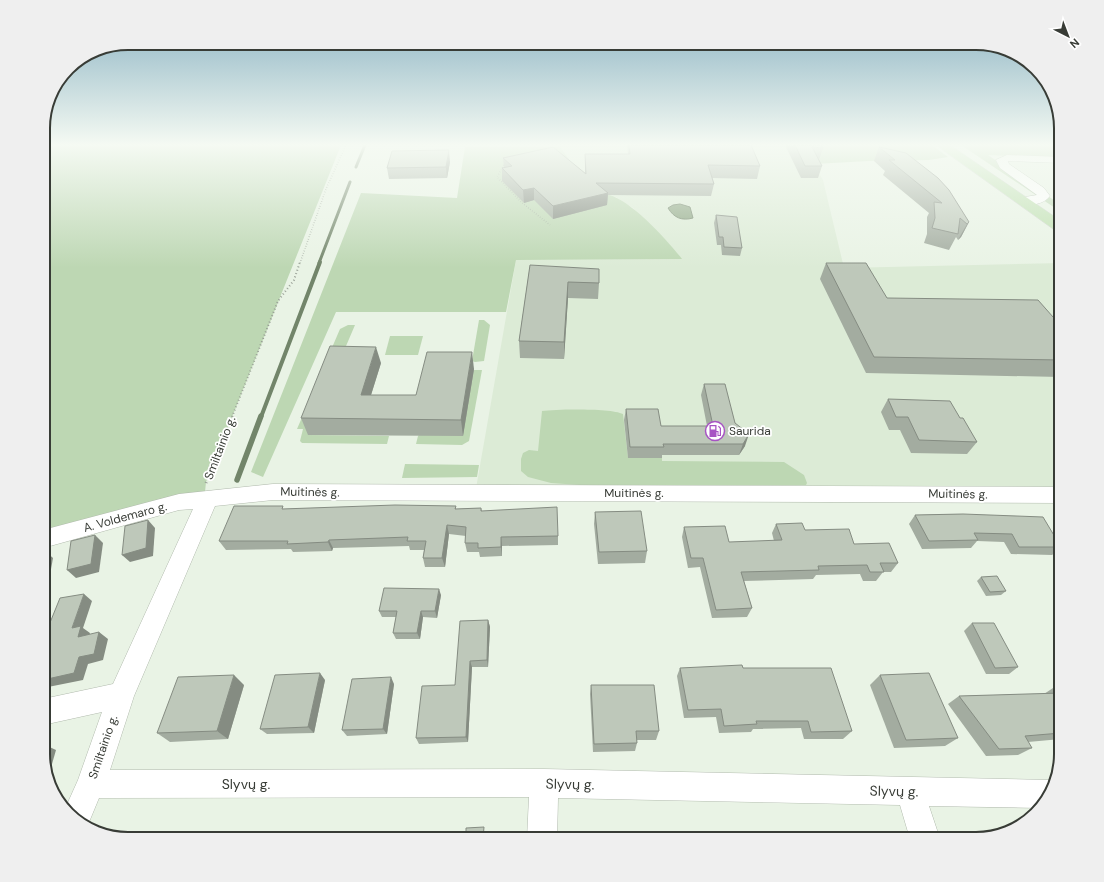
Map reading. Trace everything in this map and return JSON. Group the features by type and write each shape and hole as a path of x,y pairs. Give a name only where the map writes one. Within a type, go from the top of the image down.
{"main road":[{"path":"1002,186 1054,223"}],"street":[{"path":"1023,201 1039,200 1044,196 1033,186"},
{"name":"Muitinės g.","path":"208,499 273,492 505,494 852,492 1054,495"},
{"name":"A. Voldemaro g.","path":"50,537 179,502 208,499"},
{"name":"Smiltainio g.","path":"78,814 91,784 121,695 208,499"},
{"path":"50,710 121,695"},
{"path":"542,832 544,783"},
{"name":"Slyvų g.","path":"91,784 544,783 1043,794"},
{"path":"910,792 923,832"}],"path":[{"name":"Smiltainio g.","path":"208,499 205,492 209,475 278,301 294,280 327,186"},
{"path":"506,186 521,202 550,225"}],"shaded area":[{"path":"50,186 325,186 206,482 205,492 50,532"},
{"path":"459,186 598,186 609,195 618,198 638,213 668,242 682,259 516,260 506,312 336,312 263,477 251,472 361,193 457,198"},
{"path":"597,186 824,186 844,268 1054,263 1054,495 475,494 516,260 681,259 633,208 616,197 609,196"},
{"path":"1022,186 1033,186 1054,200 1054,207"},
{"path":"680,204 690,207 693,218 679,218 668,208 673,205"},
{"path":"479,320 484,320 490,325 484,361 475,362 472,361"},
{"path":"348,325 355,325 308,435 389,436 387,444 302,443 300,441 303,429 297,429 340,329"},
{"path":"390,336 423,336 418,355 385,355"},
{"path":"474,370 482,370 469,441 462,445 416,444 418,436"},
{"path":"571,409 607,411 623,414 628,458 662,458 662,461 784,462 804,475 807,483 806,485 593,486 551,483 528,477 521,471 521,459 523,453 529,450 538,451 542,411"},
{"path":"405,464 479,465 477,477 402,478"}],"building":[{"path":"519,186 600,186 608,193 553,206 534,188 523,190"},
{"path":"921,186 945,186 949,190 969,222 967,224 960,218 958,234 932,228 935,218 934,202 942,203"},
{"path":"716,215 737,217 742,248 724,247 723,237 719,237"},
{"path":"826,263 866,263 887,298 1038,300 1054,318 1054,360 874,357"},
{"path":"530,265 599,269 599,283 568,282 564,342 519,341"},
{"path":"330,346 376,347 361,395 416,395 427,352 472,352 461,420 301,418"},
{"path":"704,384 725,384 735,423 749,434 743,444 663,444 664,447 630,447 626,409 658,409 661,426 713,426"},
{"path":"888,399 950,401 960,418 963,418 977,442 919,440 908,417 896,417"},
{"path":"395,505 456,506 455,509 481,508 481,511 557,507 558,536 501,537 501,547 478,548 478,543 465,543 466,527 447,525 442,558 423,558 426,541 407,541 408,537 329,540 328,542 287,544 288,541 219,541 234,506 283,506 282,509"},
{"path":"641,511 647,551 599,552 595,512"},
{"path":"963,514 1043,517 1054,535 1054,547 1019,547 1012,534 974,533 978,540 929,541 915,515"},
{"path":"148,520 146,548 122,555 125,526"},
{"path":"802,523 805,530 849,529 854,544 889,543 898,563 880,563 884,572 870,572 867,565 818,566 819,570 741,572 752,608 716,610 703,558 691,558 684,527 725,526 729,542 782,540 776,524"},
{"path":"95,535 91,564 67,570 71,541"},
{"path":"997,576 1006,591 990,592 981,577"},
{"path":"384,588 439,589 435,611 421,611 417,633 393,633 397,611 379,611"},
{"path":"84,594 72,628 81,626 78,637 99,632 94,654 79,657 74,673 50,678 50,623 60,598"},
{"path":"488,620 487,660 470,661 466,737 416,738 422,686 455,685 460,621"},
{"path":"972,623 994,623 1018,667 995,668"},
{"path":"742,665 743,668 831,668 852,731 811,732 808,721 756,721 757,724 724,726 721,709 688,710 680,668"},
{"path":"320,673 308,727 260,729 275,675"},
{"path":"929,673 958,738 906,740 880,675"},
{"path":"234,675 217,731 157,733 178,677"},
{"path":"391,677 383,729 342,730 352,679"},
{"path":"591,685 654,685 659,731 636,731 637,743 594,744"},
{"path":"1054,693 1054,734 1025,736 1032,748 999,749 959,696"},
{"path":"484,827 484,832 466,832 466,828"}],"waterway":[{"path":"319,263 348,186"},
{"path":"261,417 320,262"},
{"path":"237,480 261,416"}],"place":[{"name":"Saurida","path":"715,431"}]}
